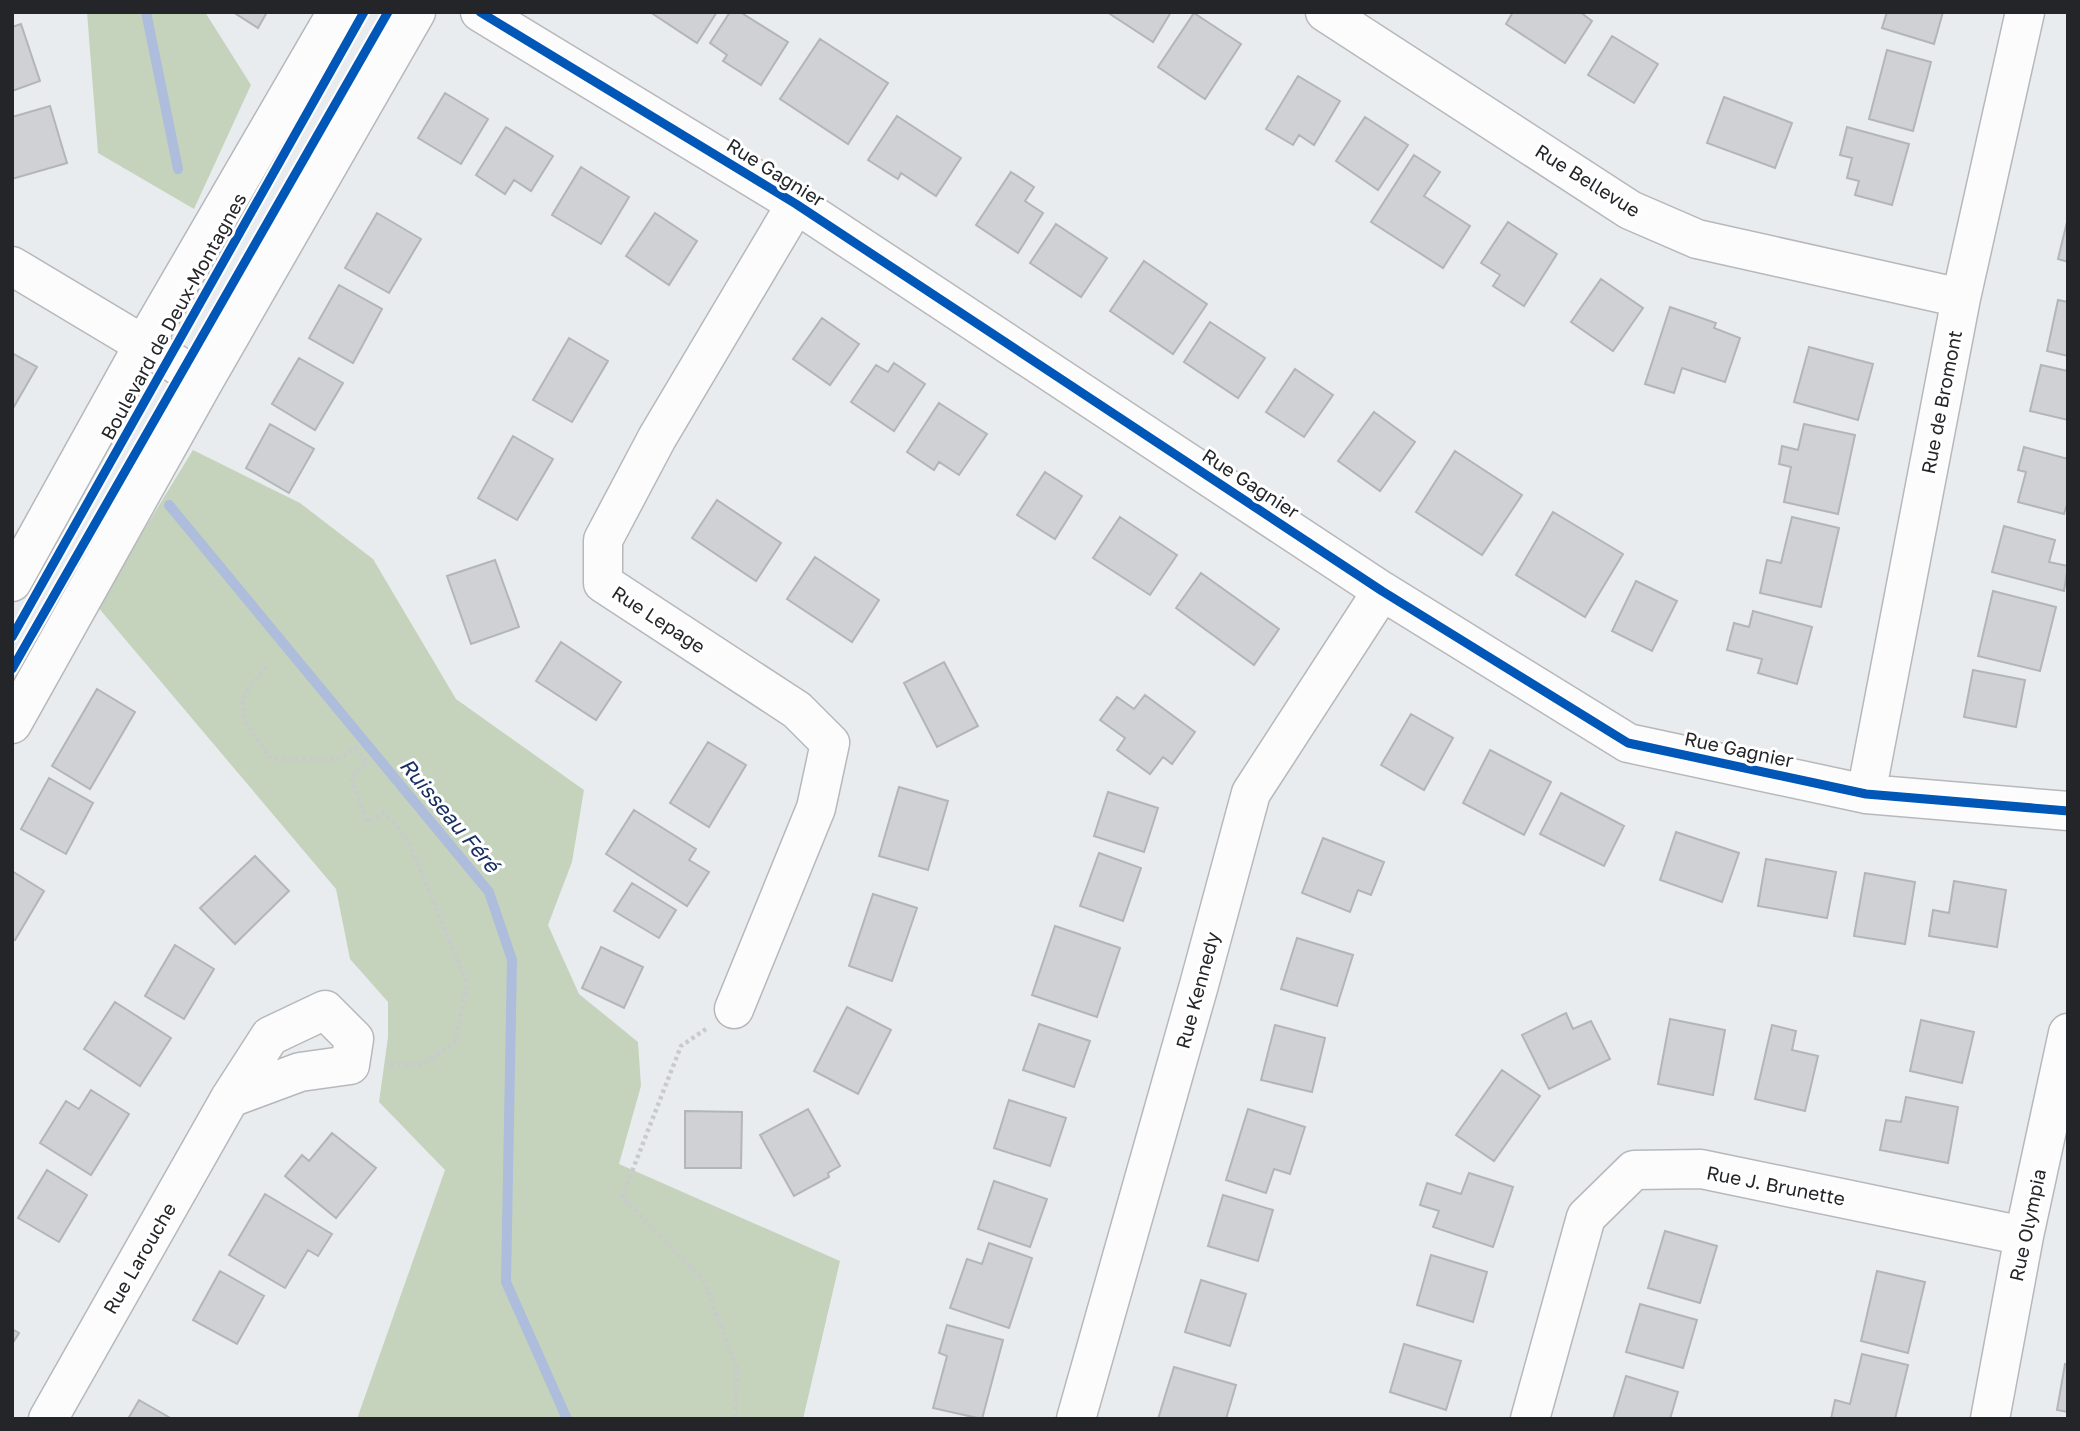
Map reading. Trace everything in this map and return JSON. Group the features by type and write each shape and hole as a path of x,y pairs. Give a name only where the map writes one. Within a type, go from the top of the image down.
{"street":[{"name":"Boulevard de Deux-Montagnes","path":"12,582 144,344 337,12"},
{"path":"12,724 204,381 416,12"},
{"name":"Rue Gagnier","path":"480,12 796,204 1382,592 1628,743 1866,794 2068,811"},
{"name":"Rue Bellevue","path":"1325,12 1630,210 1697,239 1962,298"},
{"name":"Rue de Bromont","path":"1866,794 1962,298 2025,12"},
{"name":"Rue Lepage","path":"734,1009 816,808 830,743 797,710 603,583 603,540 657,438 796,204"},
{"path":"12,266 204,381"},
{"name":"Rue Kennedy","path":"1076,1419 1251,793 1382,592"},
{"name":"Rue Larouche","path":"47,1419 230,1098 270,1036 325,1010 354,1039 350,1065"},
{"name":"Rue Olympia","path":"1990,1419 2024,1236 2058,1127 2068,1033"},
{"path":"230,1098 300,1072 350,1065"},
{"name":"Rue J. Brunette","path":"1530,1419 1586,1217 1634,1170 1701,1169 2024,1236"}],"path":[{"path":"267,667 242,698 245,722 271,759 337,760 356,748 367,762 351,778 367,822 384,813 406,836 467,983 455,1042 422,1064 350,1065"},
{"path":"734,1009 681,1046 622,1197 704,1282 737,1369 735,1419"}],"green space":[{"path":"87,12 205,12 251,85 194,209 98,153"},
{"path":"193,450 300,503 373,559 456,699 584,790 572,862 548,925 579,994 638,1042 641,1086 619,1164 840,1261 803,1419 357,1419 445,1170 379,1102 388,1037 388,1002 350,959 336,889 97,606"}],"building":[{"path":"233,12 267,12 258,28"},
{"path":"650,12 717,12 697,43"},
{"path":"730,12 740,12 788,42 761,85 723,61 727,55 710,43"},
{"path":"1107,12 1171,12 1153,42"},
{"path":"1513,12 1580,12 1592,21 1565,63 1506,24"},
{"path":"1887,12 1943,12 1934,44 1882,28"},
{"path":"1194,13 1241,44 1205,99 1158,67"},
{"path":"21,24 40,81 12,91 12,27"},
{"path":"1612,36 1658,64 1634,103 1588,75"},
{"path":"820,39 888,83 848,144 780,99"},
{"path":"1887,50 1931,62 1913,131 1869,119"},
{"path":"1298,76 1340,101 1314,145 1299,135 1293,145 1266,129"},
{"path":"445,93 488,119 461,164 418,138"},
{"path":"1724,97 1792,123 1775,168 1707,143"},
{"path":"50,106 67,163 12,179 12,117"},
{"path":"897,116 961,158 936,196 901,173 898,179 868,160"},
{"path":"1365,117 1408,145 1378,190 1336,161"},
{"path":"506,127 553,156 531,191 514,180 505,194 476,175"},
{"path":"1847,127 1909,144 1892,205 1855,195 1859,181 1847,178 1852,158 1840,155"},
{"path":"1414,155 1440,172 1424,196 1470,226 1443,268 1371,222"},
{"path":"581,167 629,197 601,244 552,215"},
{"path":"1011,172 1034,187 1025,201 1043,213 1018,253 976,225"},
{"path":"377,213 421,239 389,293 345,268"},
{"path":"655,213 697,241 669,285 626,256"},
{"path":"2068,218 2068,262 2058,259"},
{"path":"1508,222 1557,254 1524,306 1493,286 1500,275 1481,263"},
{"path":"1056,224 1107,258 1081,297 1030,263"},
{"path":"1144,261 1207,304 1173,354 1110,311"},
{"path":"1601,279 1643,308 1613,351 1571,322"},
{"path":"339,285 382,309 353,363 309,338"},
{"path":"2058,300 2068,302 2068,356 2047,351"},
{"path":"1670,307 1716,323 1714,328 1740,338 1725,382 1682,368 1674,393 1645,384"},
{"path":"822,318 859,344 830,385 793,359"},
{"path":"1210,322 1265,358 1238,398 1184,362"},
{"path":"569,338 608,361 572,422 533,400"},
{"path":"1809,347 1873,364 1858,420 1794,402"},
{"path":"12,353 37,367 12,410"},
{"path":"299,358 343,383 315,430 272,404"},
{"path":"894,363 925,384 894,431 851,402 876,365 888,372"},
{"path":"2041,365 2068,371 2068,420 2030,411"},
{"path":"1295,369 1333,395 1304,437 1266,412"},
{"path":"939,403 987,434 959,475 939,462 934,470 907,452"},
{"path":"1374,412 1415,442 1380,491 1338,461"},
{"path":"270,424 314,449 289,493 246,468"},
{"path":"1804,424 1855,435 1838,514 1784,502 1791,467 1779,464 1782,446 1798,450"},
{"path":"513,436 553,459 517,520 478,498"},
{"path":"2024,447 2068,459 2068,501 2064,514 2018,502 2026,472 2018,470"},
{"path":"1455,451 1522,495 1482,555 1416,512"},
{"path":"1045,472 1082,496 1055,539 1017,515"},
{"path":"717,500 781,543 756,581 692,538"},
{"path":"1553,512 1623,554 1585,617 1516,575"},
{"path":"1120,517 1177,555 1150,595 1093,558"},
{"path":"1792,517 1839,528 1821,607 1760,593 1767,560 1781,563"},
{"path":"2004,526 2055,540 2049,562 2068,566 2064,591 1992,572"},
{"path":"815,557 879,600 852,642 787,599"},
{"path":"495,560 519,627 471,644 447,576"},
{"path":"1201,573 1279,629 1254,665 1176,608"},
{"path":"1636,581 1677,601 1652,651 1612,631"},
{"path":"1993,591 2056,607 2040,671 1978,656"},
{"path":"1753,611 1812,627 1797,684 1758,673 1762,659 1727,650 1734,623 1749,627"},
{"path":"561,642 621,682 596,720 536,681"},
{"path":"944,662 978,726 937,747 904,683"},
{"path":"1973,670 2025,680 2016,727 1964,717"},
{"path":"97,689 135,712 90,789 52,766"},
{"path":"1145,695 1195,732 1172,764 1163,757 1150,774 1117,750 1125,738 1100,720 1117,697 1134,709"},
{"path":"1411,714 1453,738 1424,790 1381,765"},
{"path":"708,742 746,765 709,827 670,803"},
{"path":"1490,750 1551,782 1524,835 1463,803"},
{"path":"49,778 93,803 66,854 21,829"},
{"path":"899,787 948,801 928,870 879,856"},
{"path":"1108,792 1158,808 1144,852 1094,836"},
{"path":"1561,793 1624,826 1604,866 1540,834"},
{"path":"634,810 696,849 689,860 709,872 687,906 606,854"},
{"path":"1676,832 1739,853 1722,902 1660,880"},
{"path":"1323,838 1384,862 1371,895 1358,890 1350,912 1302,893"},
{"path":"1099,853 1141,868 1123,921 1080,906"},
{"path":"255,856 289,891 235,944 200,908"},
{"path":"1766,859 1836,872 1827,918 1758,906"},
{"path":"12,871 44,891 15,940 12,939"},
{"path":"1865,873 1915,882 1905,944 1854,936"},
{"path":"1954,881 2006,890 1997,947 1929,936 1933,910 1949,913"},
{"path":"632,883 676,910 659,938 614,911"},
{"path":"873,894 917,908 892,981 849,966"},
{"path":"1055,926 1120,948 1097,1017 1032,995"},
{"path":"1297,938 1353,955 1337,1006 1281,989"},
{"path":"175,945 214,969 184,1019 145,996"},
{"path":"601,947 643,967 624,1008 582,988"},
{"path":"115,1002 171,1038 140,1086 84,1049"},
{"path":"847,1007 891,1030 858,1094 814,1071"},
{"path":"1566,1013 1573,1029 1591,1021 1610,1059 1549,1089 1522,1035"},
{"path":"1670,1019 1725,1030 1713,1095 1658,1084"},
{"path":"1921,1020 1974,1032 1962,1083 1910,1071"},
{"path":"1039,1024 1090,1041 1074,1087 1023,1070"},
{"path":"1275,1025 1325,1038 1312,1092 1261,1080"},
{"path":"1772,1025 1796,1031 1792,1050 1818,1056 1805,1111 1755,1099"},
{"path":"1502,1070 1540,1096 1494,1161 1456,1135"},
{"path":"91,1090 129,1114 91,1175 40,1143 66,1101 79,1109"},
{"path":"1906,1097 1958,1107 1948,1163 1880,1150 1886,1120 1901,1122"},
{"path":"1009,1100 1066,1118 1050,1166 994,1148"},
{"path":"808,1109 840,1166 828,1173 829,1177 794,1196 760,1135"},
{"path":"1248,1109 1305,1127 1290,1174 1274,1169 1266,1193 1226,1180"},
{"path":"685,1111 742,1112 741,1168 685,1168"},
{"path":"332,1133 376,1168 336,1218 285,1176 302,1155 309,1161"},
{"path":"47,1170 87,1195 59,1242 18,1218"},
{"path":"1469,1173 1513,1187 1493,1247 1433,1227 1439,1211 1420,1205 1427,1183 1461,1194"},
{"path":"994,1181 1047,1199 1030,1247 978,1229"},
{"path":"265,1194 332,1234 318,1256 308,1250 285,1288 229,1255"},
{"path":"1223,1195 1273,1210 1258,1261 1208,1246"},
{"path":"1665,1231 1717,1246 1700,1303 1648,1288"},
{"path":"989,1243 1032,1258 1009,1328 950,1308 967,1259 982,1264"},
{"path":"1431,1255 1487,1272 1473,1322 1417,1305"},
{"path":"220,1271 264,1296 237,1344 193,1320"},
{"path":"1877,1271 1925,1282 1908,1353 1861,1341"},
{"path":"1201,1280 1246,1294 1230,1346 1185,1332"},
{"path":"1640,1304 1697,1320 1683,1368 1626,1352"},
{"path":"947,1325 1003,1340 982,1419 933,1408 947,1356 939,1353"},
{"path":"12,1329 19,1333 12,1344"},
{"path":"1404,1344 1461,1361 1446,1410 1390,1392"},
{"path":"1862,1354 1908,1365 1895,1419 1831,1419 1835,1400 1850,1404"},
{"path":"2065,1364 2068,1365 2068,1412 2057,1410"},
{"path":"1174,1367 1236,1385 1226,1419 1158,1419"},
{"path":"1626,1376 1678,1392 1670,1419 1613,1419"},
{"path":"139,1400 172,1419 128,1419"}],"waterway":[{"name":"Ruisseau Féré","path":"146,12 178,169"},
{"name":"Ruisseau Féré","path":"169,505 489,892 512,960 506,1282 567,1419"}],"cycle path":[{"path":"12,637 364,12"},
{"path":"12,669 388,12"},
{"path":"480,12 796,204 1382,591 1628,743 1866,794 2068,811"}]}
